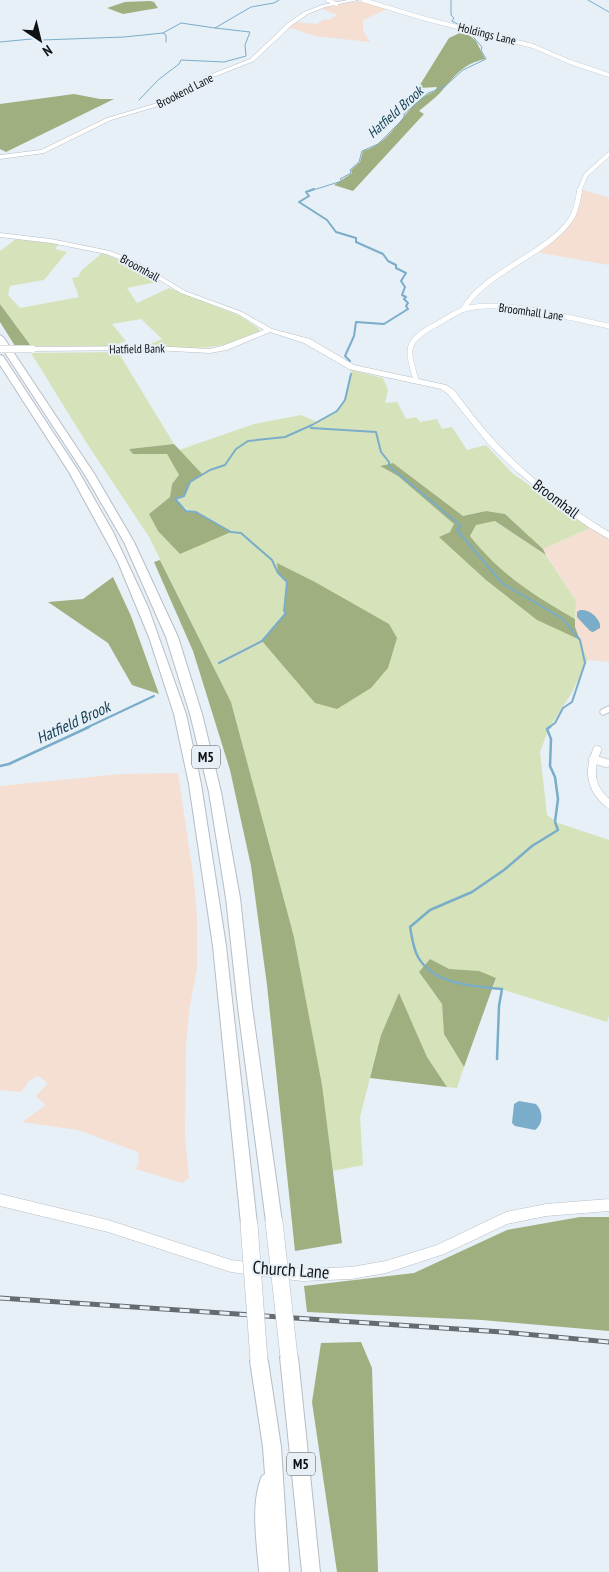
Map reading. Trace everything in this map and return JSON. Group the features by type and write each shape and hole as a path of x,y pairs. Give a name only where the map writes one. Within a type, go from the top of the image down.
{"highway":[{"name":"M5","path":"0,338 90,475 129,542 172,637 196,714 215,792 233,898 246,1017 274,1222 312,1572"},
{"name":"M5","path":"0,358 79,482 114,545 140,600 180,714 192,764 216,913 227,1001 249,1224 259,1361 272,1447 280,1572"},
{"name":"M5","path":"268,1572 265,1510 272,1447"},
{"name":"M5","path":"309,1537 316,1572"}],"street":[{"path":"328,0 336,4"},
{"name":"Brookend Lane","path":"0,157 42,152 109,120 163,103 209,77 252,60 300,16 317,8 356,0"},
{"name":"Holdings Lane","path":"363,0 432,21 533,46 570,62 609,75"},
{"path":"463,310 470,298 568,223 572,218 585,176 609,154"},
{"name":"Broomhall","path":"0,235 78,246 121,257 177,289 240,313 270,330 307,341 352,367 432,383 452,392 492,442 534,482 609,536"},
{"name":"Broomhall Lane","path":"416,380 408,353 411,344 423,332 463,310 487,307 514,307 609,326"},
{"name":"Hatfield Bank","path":"0,349 153,348 210,351 224,348 270,330"},
{"path":"597,750 591,765 593,780 601,797 609,804"},
{"path":"593,759 606,763"},
{"name":"Church Lane","path":"0,1200 108,1226 231,1266 302,1275 350,1273 386,1267 440,1250 506,1218 546,1210 609,1205"}],"shaded area":[{"path":"359,1 387,9 363,20 363,30 370,42 315,36 294,29 288,29 294,22 317,24 325,19 330,20 338,14 331,13 322,8"},
{"path":"581,189 609,198 609,265 536,252 574,220"},
{"path":"590,528 609,539 609,662 588,660 575,627 576,601 543,549"},
{"path":"178,773 194,881 197,918 197,968 189,1011 186,1047 185,1137 189,1178 182,1183 136,1169 139,1162 138,1152 78,1130 22,1122 46,1105 36,1096 48,1083 38,1076 30,1080 21,1092 0,1090 0,786 121,774"}],"green space":[{"path":"125,2 154,2 158,8 123,14 107,8"},
{"path":"464,31 472,34 469,35 476,41 485,59 465,67 438,95 419,111 424,114 353,191 334,185 352,173 351,170 360,162 363,151 384,139 415,104 424,96 435,91 437,87 418,88 449,38"},
{"path":"74,94 100,99 114,99 6,152 0,149 0,104"},
{"path":"16,239 59,244 55,249 67,252 44,280 10,286 8,295 20,308 79,297 72,278 78,277 82,270 102,253 124,262 157,282 127,288 137,303 169,288 240,316 260,331 234,342 208,347 154,347 150,344 162,339 141,319 112,324 126,341 109,347 31,346 0,304 0,251"},
{"path":"0,304 31,346 15,346 0,322"},
{"path":"118,352 174,444 129,449 133,454 167,454 179,475 172,484 170,497 149,514 218,526 185,508 175,499 190,482 202,475 179,450 254,424 301,415 317,422 340,409 346,396 351,370 383,378 388,390 385,403 397,402 406,419 416,417 420,422 437,419 442,429 452,427 467,450 486,445 512,473 590,528 543,549 505,514 486,511 463,516 393,463 380,466 398,476 455,524 450,532 440,537 537,620 580,640 588,660 571,694 549,728 540,752 547,815 558,823 609,840 609,1016 607,1022 494,987 496,978 486,974 467,970 419,972 442,1004 444,1034 464,1067 457,1088 447,1087 427,1057 399,994 381,1035 360,1117 363,1165 333,1171 321,1085 294,937 231,702 149,537 86,442 31,353"},
{"path":"174,444 203,475 190,482 184,496 175,499 186,511 196,512 231,532 180,554 158,531 149,514 170,497 172,484 179,475 167,454 133,454 129,449"},
{"path":"393,463 463,516 486,511 505,514 543,549 546,555 495,521 476,525 470,536 493,561 518,583 545,602 575,619 575,627 580,640 537,620 486,580 439,537 450,532 454,524 398,476 380,466"},
{"path":"495,521 546,555 576,601 575,619 536,597 493,563 470,536 476,525"},
{"path":"160,560 231,702 294,937 322,1085 342,1243 295,1251 267,985 251,866 230,770 193,651 154,562"},
{"path":"277,563 389,624 397,638 388,668 371,688 337,709 315,703 262,641 285,613 287,582 278,573"},
{"path":"113,577 131,616 159,694 132,685 108,643 48,602 83,599"},
{"path":"430,959 449,969 479,971 496,978 464,1067 444,1034 442,1004 419,972"},
{"path":"399,993 427,1057 447,1087 370,1078 381,1035"},
{"path":"580,1217 609,1217 609,1331 482,1320 307,1312 304,1286 414,1273 507,1230"},
{"path":"361,1342 372,1368 378,1572 337,1572 312,1402 321,1343"}],"water":[{"path":"580,610 595,616 600,624 600,628 593,632 590,631 577,617 577,612"},
{"path":"519,1101 536,1104 538,1107 541,1113 541,1121 535,1130 515,1126 512,1123 514,1104"}],"waterway":[{"name":"Hatfield Brook","path":"215,28 251,7 274,3 279,0"},
{"name":"Hatfield Brook","path":"451,0 451,15 454,18 452,21 465,28"},
{"path":"588,0 609,12"},
{"name":"Hatfield Brook","path":"163,33 181,23 215,28"},
{"path":"139,100 158,80 179,64 181,60 224,62 246,56 245,45 250,32 215,28"},
{"name":"Hatfield Brook","path":"310,191 342,181 340,179 351,173 350,170 359,162 362,151 378,144 404,118 404,114 428,93 444,87 463,70 486,59 481,50 482,47 467,30"},
{"name":"Hatfield Brook","path":"0,42 42,38 42,40 124,37 163,33"},
{"path":"163,33 166,35 166,42"},
{"name":"Hatfield Brook","path":"314,189 306,192 309,196 299,202 327,220 336,232 356,238 356,242 383,254 388,261 396,265 396,268 406,273 401,281 405,287 402,295 406,297 404,299 408,303 406,306 408,309 384,324 356,322 354,336 345,356 350,361"},
{"name":"Hatfield Brook","path":"219,663 262,641 286,613 284,611 287,582 278,573 272,560 241,533 231,532 196,512 186,511 175,499 184,496 190,482 210,470 225,465 236,449 248,441 285,437 337,411 345,400 351,374"},
{"path":"311,428 376,432 381,452 389,462 389,466 461,526 457,530 502,583 563,619 580,640 585,663 572,702 563,708 555,723 548,728"},
{"name":"Hatfield Brook","path":"86,728 154,696"},
{"name":"Hatfield Brook","path":"0,766 9,764 89,727"},
{"path":"497,1059 499,1006 502,989 467,985 444,979 434,973 418,957 410,927 430,910 472,892 504,870 532,846 558,830 555,822 558,799 555,777 550,766 551,739 547,729 550,727"}],"railway":[{"path":"0,1298 502,1332 609,1342"}]}
